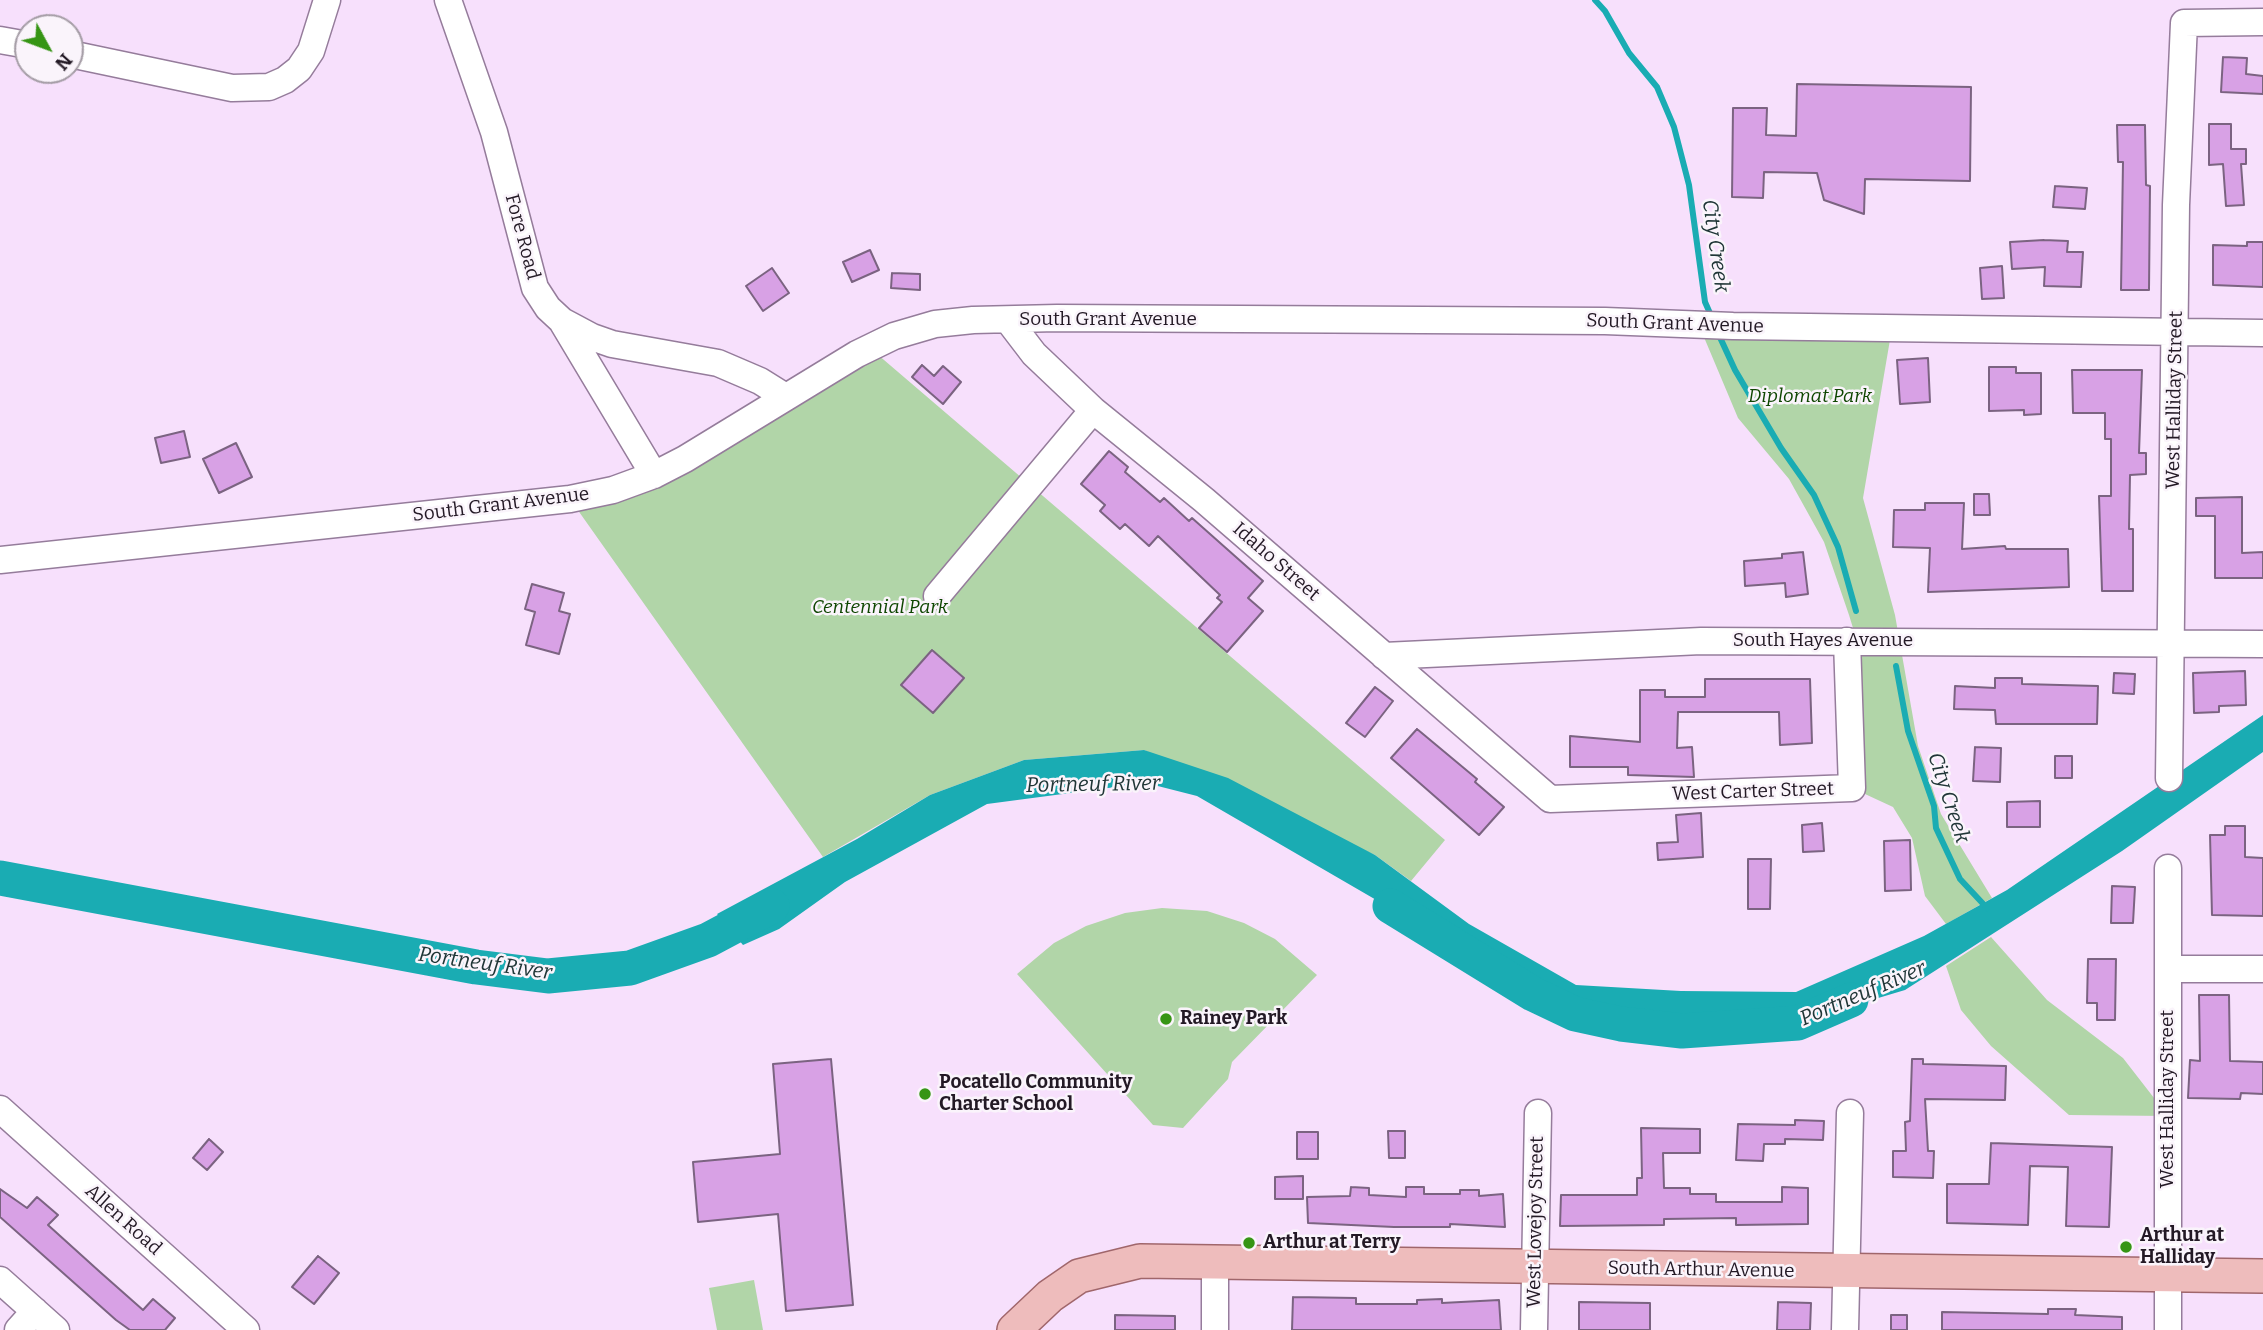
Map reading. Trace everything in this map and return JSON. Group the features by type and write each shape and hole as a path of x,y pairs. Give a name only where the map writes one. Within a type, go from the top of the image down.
{"main road":[{"name":"South Arthur Avenue","path":"1014,1330 1050,1296 1079,1276 1140,1261 2263,1276"}],"street":[{"path":"84,57 232,88 269,87 285,80 299,69 310,51 327,0"},
{"name":"Fore Road","path":"448,0 494,132 535,288 548,309 562,321 612,344 718,363 739,370 784,396"},
{"name":"West Halliday Street","path":"2169,778 2177,333 2176,205 2184,23 2263,22"},
{"name":"South Grant Avenue","path":"0,560 570,499 613,490 654,475 784,396 894,337 935,324 1008,320 1698,323 1733,326 2263,333"},
{"name":"Idaho Street","path":"1008,320 1034,355 1093,410 1204,500 1550,799"},
{"path":"562,321 654,475"},
{"path":"937,596 1093,410"},
{"name":"South Hayes Avenue","path":"1384,656 1701,641 2263,643"},
{"name":"West Carter Street","path":"1550,799 1852,788 1847,641"},
{"name":"West Halliday Street","path":"2168,867 2168,1330"},
{"path":"2168,968 2263,968"},
{"name":"Allen Road","path":"0,1110 246,1330"},
{"name":"West Lovejoy Street","path":"1534,1330 1538,1113"},
{"path":"1845,1330 1850,1113"},
{"path":"1215,1264 1215,1330"},
{"path":"0,1280 27,1320 56,1330"}],"green space":[{"name":"Diplomat Park","path":"1698,323 1892,328 1863,498 1895,615 1918,746 1941,814 1992,898 1946,924 1925,896 1912,838 1893,807 1852,788 1857,641 1849,615 1824,542 1789,479 1738,418"},
{"name":"Centennial Park","path":"870,348 1445,840 1411,881 1375,855 1144,750 1024,760 930,795 823,857 570,499 613,490"},
{"name":"Rainey Park","path":"1162,908 1207,911 1244,923 1275,939 1317,975 1232,1062 1228,1079 1183,1128 1153,1125 1017,974 1054,943 1086,926 1125,913"},
{"path":"1991,937 2047,1000 2123,1058 2168,1116 2069,1115 1991,1046 1961,1010 1946,966"},
{"path":"754,1280 763,1330 717,1330 709,1288"}],"water":[{"path":"2263,715 2263,752 2122,851 1905,990 1808,1019 1682,1031 1559,1006 1197,796 1146,783 987,804 845,882 779,929 743,945 717,914 857,839 930,795 1024,760 1144,750 1228,778 1375,855 1469,924 1576,985 1681,991 1796,992 1924,936 2007,890"}],"building":[{"path":"2223,57 2247,58 2246,74 2263,76 2263,94 2221,92"},
{"path":"1797,84 1971,87 1970,181 1865,179 1864,214 1824,200 1817,173 1764,172 1763,198 1732,197 1733,108 1767,108 1766,135 1796,136"},
{"path":"2209,124 2231,124 2231,149 2246,149 2246,164 2241,164 2244,205 2226,206 2223,164 2209,165"},
{"path":"2117,125 2145,125 2146,185 2150,186 2149,290 2121,290 2123,162 2118,162"},
{"path":"2055,186 2087,188 2085,209 2053,207"},
{"path":"2068,241 2067,252 2083,252 2081,287 2044,286 2045,267 2012,269 2010,242"},
{"path":"2247,242 2263,242 2263,287 2213,285 2213,245 2247,246"},
{"path":"870,250 879,270 852,282 843,262"},
{"path":"2002,266 2004,298 1982,299 1980,268"},
{"path":"772,268 789,293 763,311 746,286"},
{"path":"892,273 920,274 920,290 891,288"},
{"path":"1928,358 1930,402 1900,404 1897,360"},
{"path":"922,365 934,376 943,366 961,382 943,404 912,377"},
{"path":"1989,367 2016,367 2016,373 2041,373 2041,414 2024,415 2024,410 1989,411"},
{"path":"2072,370 2142,370 2139,453 2146,453 2146,474 2130,475 2129,529 2133,529 2133,591 2102,591 2099,496 2111,496 2111,439 2105,439 2105,413 2073,413"},
{"path":"184,431 190,457 161,463 155,438"},
{"path":"236,443 252,477 219,493 203,459"},
{"path":"1109,451 1128,467 1125,472 1160,502 1164,498 1189,521 1192,518 1263,581 1248,598 1263,611 1227,652 1199,628 1222,602 1217,598 1220,595 1158,536 1149,546 1125,524 1120,529 1100,511 1105,505 1081,484"},
{"path":"1974,494 1989,494 1990,515 1974,515"},
{"path":"2242,497 2242,553 2263,552 2263,578 2215,578 2215,516 2196,516 2196,498"},
{"path":"1925,503 1964,503 1962,549 2005,546 2006,549 2068,549 2069,587 1928,592 1930,548 1893,547 1894,510 1925,510"},
{"path":"1803,552 1808,594 1786,597 1785,583 1745,586 1744,561 1782,558 1782,554"},
{"path":"532,584 564,593 559,611 570,614 559,654 526,645 535,612 525,609"},
{"path":"932,650 964,678 933,713 901,685"},
{"path":"2245,671 2246,705 2219,706 2219,712 2194,713 2193,673"},
{"path":"2114,673 2135,674 2134,694 2113,693"},
{"path":"1995,678 2022,678 2022,684 2098,686 2097,724 1996,724 1995,710 1954,709 1955,686 1995,688"},
{"path":"1705,679 1810,679 1812,743 1780,745 1779,712 1678,712 1677,748 1692,747 1694,777 1628,775 1628,767 1570,767 1570,736 1640,742 1640,690 1665,690 1665,697 1705,697"},
{"path":"1375,687 1393,701 1365,737 1346,723"},
{"path":"1417,729 1477,779 1475,782 1504,807 1479,835 1391,758"},
{"path":"1975,747 2001,748 2000,782 1973,781"},
{"path":"2055,756 2072,756 2072,778 2055,778"},
{"path":"2040,801 2040,827 2007,827 2007,802"},
{"path":"1701,813 1703,857 1658,860 1657,843 1678,842 1676,815"},
{"path":"1822,823 1824,851 1803,852 1802,825"},
{"path":"2225,826 2245,826 2245,857 2263,858 2263,916 2212,915 2210,835 2225,835"},
{"path":"1910,840 1911,890 1885,891 1884,841"},
{"path":"1748,859 1771,859 1770,909 1748,909"},
{"path":"2112,886 2135,887 2133,923 2111,923"},
{"path":"2088,959 2116,959 2115,1020 2097,1020 2097,1003 2087,1003"},
{"path":"2199,995 2229,995 2230,1061 2263,1062 2263,1094 2241,1093 2240,1099 2188,1098 2190,1060 2200,1061"},
{"path":"831,1059 853,1305 786,1311 778,1214 698,1222 693,1162 780,1154 773,1064"},
{"path":"1912,1059 1923,1059 1923,1064 2006,1066 2005,1100 1925,1099 1928,1151 1934,1151 1933,1178 1893,1177 1893,1151 1906,1151 1905,1122 1910,1121"},
{"path":"1795,1120 1824,1121 1823,1140 1785,1139 1785,1144 1764,1144 1763,1161 1736,1160 1738,1124 1795,1125"},
{"path":"1641,1128 1700,1129 1700,1153 1663,1153 1664,1188 1690,1188 1690,1194 1716,1194 1716,1202 1782,1202 1782,1187 1808,1188 1808,1224 1736,1225 1736,1218 1664,1219 1664,1225 1560,1226 1561,1195 1637,1195 1637,1178 1642,1178"},
{"path":"1388,1131 1405,1131 1405,1158 1389,1158"},
{"path":"1297,1132 1318,1132 1318,1159 1297,1159"},
{"path":"209,1139 223,1152 207,1170 193,1158"},
{"path":"1991,1143 2112,1147 2109,1227 2066,1226 2068,1167 2030,1166 2028,1225 1947,1223 1947,1184 1989,1184"},
{"path":"1303,1176 1303,1199 1275,1199 1275,1177"},
{"path":"1351,1187 1369,1188 1369,1195 1406,1197 1406,1187 1424,1187 1424,1194 1460,1194 1460,1190 1479,1190 1479,1196 1503,1194 1505,1227 1450,1224 1450,1227 1394,1227 1308,1223 1307,1197 1350,1196"},
{"path":"0,1189 27,1208 37,1197 58,1215 48,1225 143,1310 153,1299 175,1318 165,1330 130,1330 116,1320 0,1217"},
{"path":"318,1256 339,1273 314,1304 292,1287"},
{"path":"1293,1297 1356,1298 1356,1304 1417,1304 1417,1300 1442,1299 1442,1303 1499,1300 1501,1330 1292,1330"},
{"path":"1579,1302 1650,1303 1650,1330 1579,1330"},
{"path":"1778,1302 1811,1303 1810,1330 1777,1330"},
{"path":"2048,1309 2076,1309 2075,1315 2122,1317 2122,1330 1942,1330 1942,1312 2048,1314"},
{"path":"1115,1315 1175,1316 1175,1330 1115,1330"},
{"path":"1891,1315 1907,1315 1907,1330 1891,1330"}],"waterway":[{"name":"City Creek","path":"1595,0 1605,11 1629,53 1657,87 1674,127 1689,185 1705,302 1713,320"},
{"name":"City Creek","path":"1718,333 1735,370 1781,448 1814,495 1838,547 1856,611"},
{"name":"City Creek","path":"1896,666 1908,731 1934,806 1936,828 1960,879 1987,908"},
{"name":"Portneuf River","path":"0,878 476,967 548,976 630,968 708,940 772,906"},
{"name":"Portneuf River","path":"1390,906 1533,994 1575,1014 1621,1024 1682,1031 1798,1023 1851,1000"}],"place":[{"name":"Rainey Park","path":"1166,1019"},
{"name":"Pocatello Community Charter School","path":"925,1094"},
{"name":"Arthur at Terry","path":"1249,1243"},
{"name":"Arthur at Halliday","path":"2126,1247"}]}
